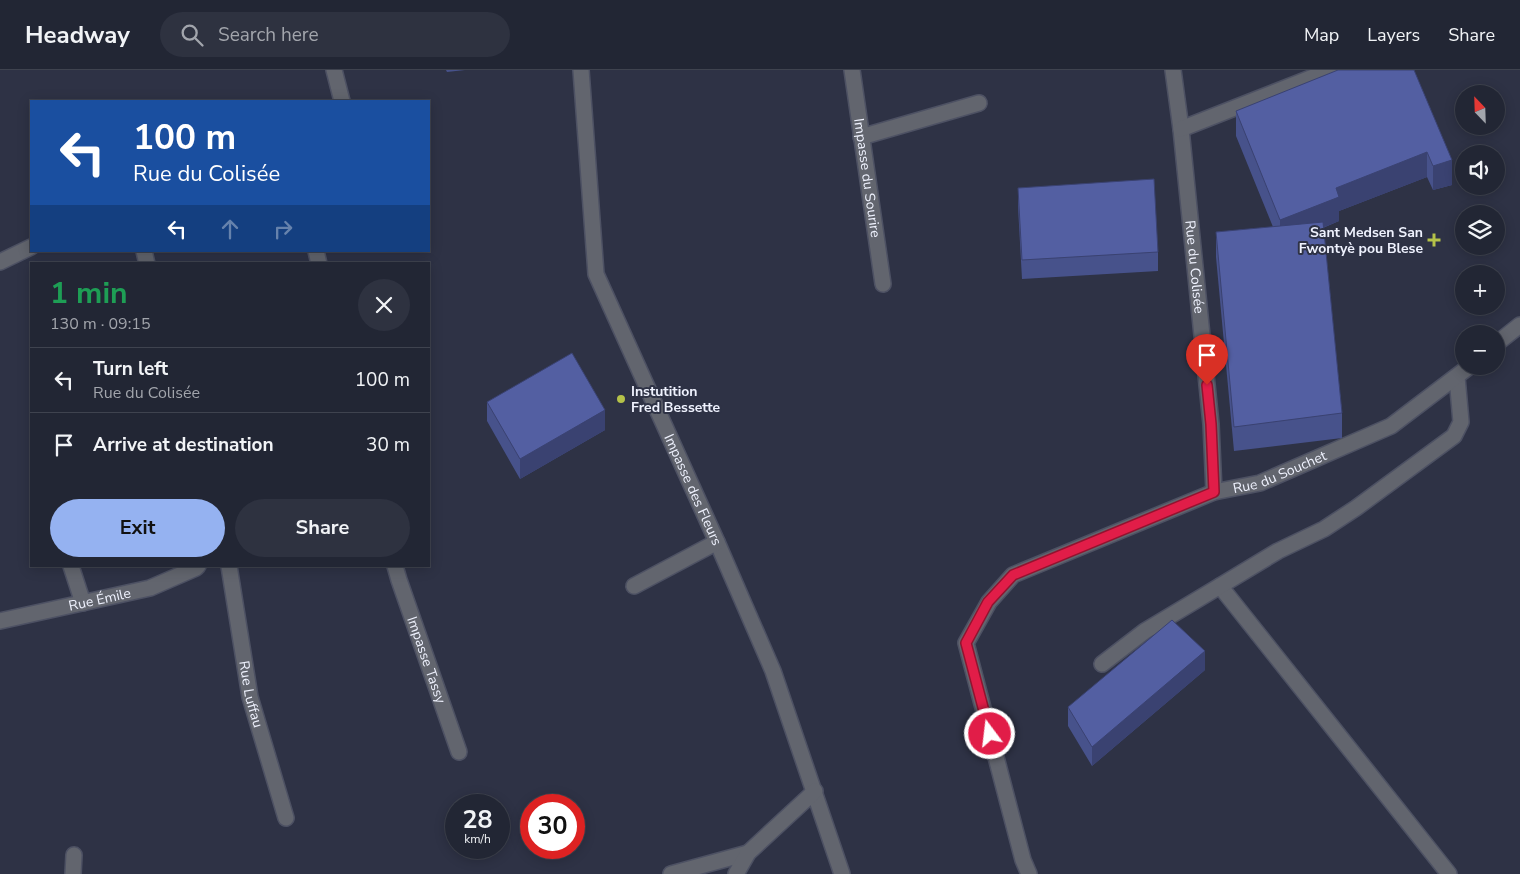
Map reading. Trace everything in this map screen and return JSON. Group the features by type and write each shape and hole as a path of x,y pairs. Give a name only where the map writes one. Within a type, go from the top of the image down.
{"street":[{"path":"334,70 342,100"},
{"name":"Impasse des Fleurs","path":"581,70 596,274 774,671 842,874"},
{"name":"Impasse du Sourire","path":"852,70 883,284"},
{"name":"Rue du Colisée","path":"1173,70 1181,129 1211,424 1214,492"},
{"path":"1181,129 1331,70"},
{"path":"861,137 979,103"},
{"path":"0,262 30,247"},
{"path":"1505,337 1519,326"},
{"name":"Rue du Souchet","path":"1029,874 1023,860 966,643 988,602 1013,575 1214,492 1260,483 1391,426 1459,375"},
{"path":"1102,664 1145,632 1220,586 1278,551 1324,529 1356,508 1454,436 1461,422 1457,377"},
{"path":"634,586 717,542"},
{"path":"71,567 83,603"},
{"name":"Rue Émile","path":"0,621 150,588 197,567"},
{"name":"Rue Luffau","path":"230,567 250,696 286,818"},
{"name":"Impasse Tassy","path":"395,567 459,752"},
{"path":"1220,586 1449,874"},
{"path":"736,874 748,852 815,791"},
{"path":"671,874 748,852"},
{"path":"73,874 74,855"}],"building":[{"path":"1338,70 1414,70 1452,160 1433,166 1427,152 1336,188 1339,197 1280,220 1236,111"},
{"path":"1154,179 1158,252 1022,260 1018,188"},
{"path":"1323,222 1342,413 1234,427 1216,232"},
{"path":"572,353 605,410 520,459 487,402"},
{"path":"1172,620 1205,651 1092,747 1068,707"}],"place":[{"name":"Sant Medsen San Fwontyè pou Blese","path":"1434,240"},
{"name":"Instutition Fred Bessette","path":"621,399"}],"route":[{"path":"990,734 966,643 988,602 1013,575 1214,492 1207,385"}]}
